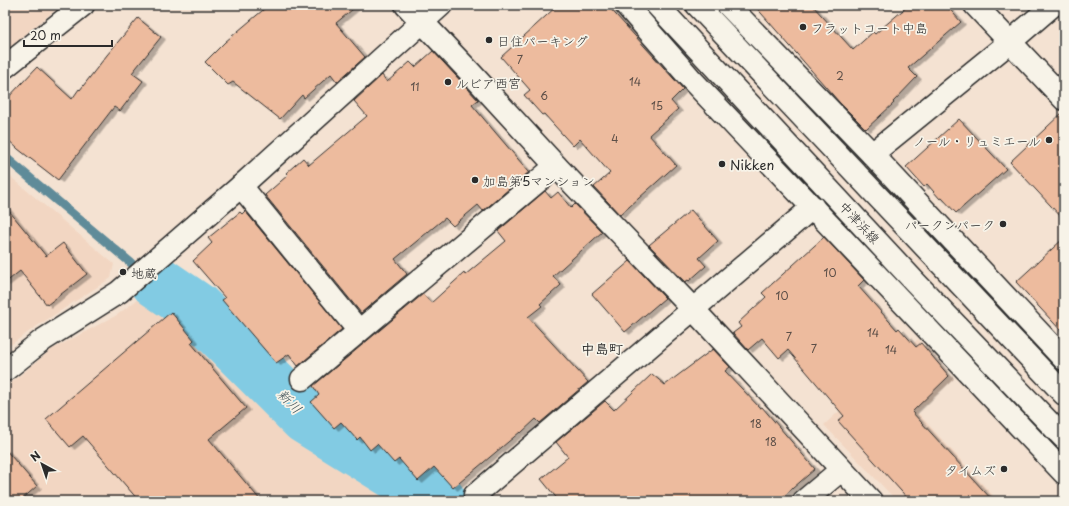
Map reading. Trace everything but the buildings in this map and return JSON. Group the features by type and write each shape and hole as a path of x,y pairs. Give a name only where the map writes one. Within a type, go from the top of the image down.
{"street":[{"path":"5,67 83,5"},
{"path":"406,5 871,501"},
{"path":"5,370 44,340 119,292 241,186 440,5"},
{"path":"626,5 690,78 1064,473"},
{"name":"中津浜線","path":"657,5 898,264 1064,438"},
{"path":"697,5 1064,394"},
{"path":"728,5 872,154 1064,359"},
{"path":"975,5 1064,99"},
{"path":"872,154 1010,42 1053,5"},
{"path":"302,380 556,166"},
{"path":"241,186 359,331"},
{"path":"475,495 813,207"},
{"path":"804,501 841,470"}],"shaded area":[{"path":"5,5 61,5 5,51"},
{"path":"5,172 114,264 111,278 34,328 5,349"},
{"path":"150,290 192,318 302,424 425,501 5,501 5,388 51,350 117,315"},
{"path":"918,339 954,379 917,412 998,501 897,501 824,425"}],"waterway":[{"path":"5,157 131,263"},
{"name":"新川","path":"156,281 197,309 306,418 440,501"}],"place":[{"name":"フラットコート中島","path":"803,27"},
{"name":"日住パーキング","path":"489,40"},
{"name":"ルビア西宮","path":"448,82"},
{"name":"ノール・リュミエール","path":"1049,140"},
{"name":"Nikken","path":"722,164"},
{"name":"加島第5マンション","path":"475,180"},
{"name":"パークンパーク","path":"1003,224"},
{"name":"地蔵","path":"123,272"},
{"name":"タイムズ","path":"1004,469"}],"district":[{"name":"中島町","path":"602,348"}]}
